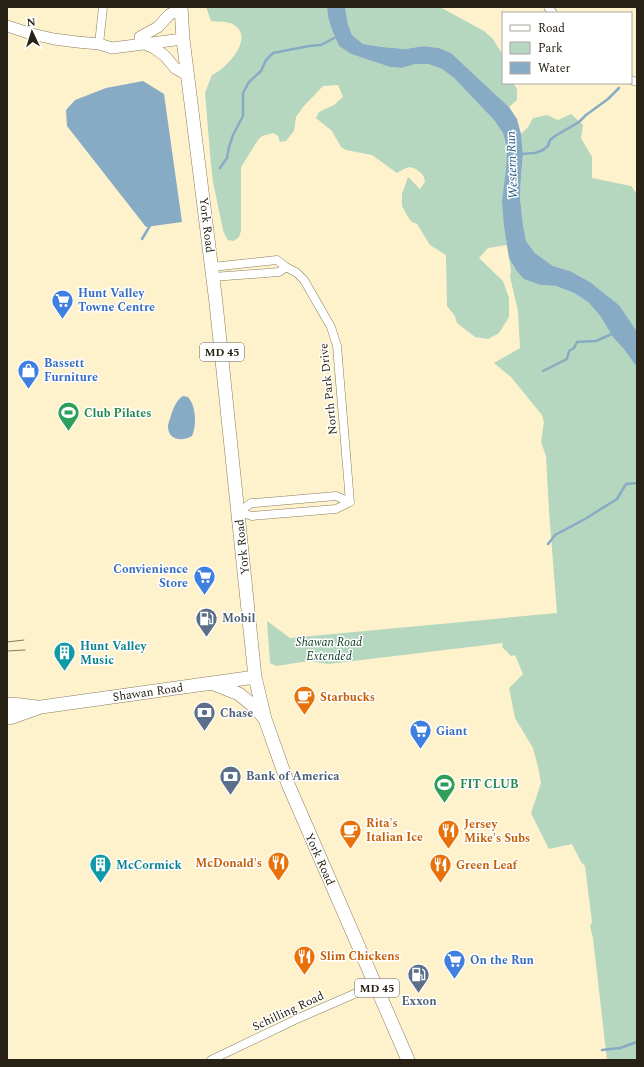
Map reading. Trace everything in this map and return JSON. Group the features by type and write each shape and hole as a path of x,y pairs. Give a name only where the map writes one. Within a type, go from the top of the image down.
{"main road":[{"path":"142,40 158,27 169,15 181,7"},
{"name":"York Road","path":"181,7 182,35 213,272 255,677 265,719 288,784 408,1060"},
{"path":"7,26 54,39 99,44 112,40 142,40 182,35"},
{"path":"142,40 166,56 175,68 187,75"},
{"name":"Shawan Road","path":"7,718 41,707 255,677"},
{"path":"212,683 239,694 256,708 265,719"},
{"name":"Shawan Road","path":"7,705 12,704 41,707"}],"street":[{"path":"99,44 103,7"},
{"name":"North Park Drive","path":"213,272 279,272 286,267 297,273 304,280 331,327 336,340 350,502"},
{"path":"239,512 251,503 336,496 350,502"},
{"path":"239,512 252,516 336,509 350,502"},
{"name":"Schilling Road","path":"211,1060 299,1018 376,984"}],"green space":[{"path":"206,7 327,7 332,30 339,46 351,54 390,67 402,68 415,64 428,64 442,69 454,78 494,120 503,133 507,148 504,227 507,245 488,248 479,258 503,281 509,298 509,317 499,333 488,339 475,337 457,323 455,316 447,306 446,255 430,245 417,224 412,222 402,206 402,194 408,177 420,189 425,182 422,174 410,167 397,173 372,155 346,150 341,147 332,131 316,118 319,112 334,105 343,97 338,85 323,86 303,107 296,117 294,131 286,141 280,142 278,136 273,133 262,136 258,140 241,167 241,231 239,237 234,241 228,240 223,230 213,182 205,93 212,75 226,65 238,50 241,42 241,35 238,28 230,23 211,21"},
{"path":"345,7 440,7 484,31 493,39 502,54 502,84 514,84 517,89 517,100 509,107 451,53 439,48 424,46 405,49 363,44 352,35 348,24"},
{"name":"Shawan Road Extended","path":"571,114 583,125 581,138 592,157 592,178 631,186 637,194 637,1060 607,1060 593,938 590,926 592,922 585,866 581,862 572,844 549,849 531,813 541,783 533,748 515,718 509,688 523,674 515,655 511,656 502,647 503,643 328,664 309,661 276,666 270,663 267,621 290,638 557,613 546,456 541,442 544,422 542,415 511,377 494,363 520,348 518,311 510,277 511,271 509,258 516,270 541,285 556,286 574,293 588,302 605,322 619,305 590,282 570,271 553,266 535,253 526,241 520,198 523,154 521,134 528,127 533,118 547,115 558,120"}],"water":[{"name":"Western Run","path":"327,7 345,7 348,24 352,35 363,44 405,49 424,46 439,48 451,53 509,107 517,119 521,134 523,154 520,198 526,241 535,253 553,266 570,271 590,282 619,305 637,332 637,367 613,337 601,317 588,302 574,293 556,286 541,285 524,279 516,270 509,258 502,201 507,148 503,133 494,120 454,78 442,69 428,64 415,64 402,68 390,67 351,54 339,46 328,17"},
{"path":"143,81 164,94 182,222 146,227 67,126 66,110 75,100 106,88"},
{"path":"183,396 188,397 193,405 195,427 192,436 180,439 173,437 170,434 168,425 177,401"}],"waterway":[{"path":"220,168 227,158 233,135 243,116 243,93 249,82 261,71 266,60 273,53 321,45 338,36"},
{"name":"Western Run","path":"520,154 535,153 543,150 548,146 550,140 579,122 608,99 619,88"},
{"path":"142,239 151,224"},
{"path":"543,371 567,359 569,351 574,348 577,342 596,341 614,333"},
{"path":"548,544 555,535 585,519 617,499 626,484 637,483"},
{"path":"602,1050 620,1048 637,1042"}],"tram line":[{"path":"7,642 24,640"},
{"path":"7,651 25,650"}],"place":[{"name":"Hunt Valley Towne Centre","path":"63,320"},
{"name":"Bassett Furniture","path":"28,390"},
{"name":"Club Pilates","path":"69,432"},
{"name":"Convienience Store","path":"204,596"},
{"name":"Mobil","path":"206,638"},
{"name":"Hunt Valley Music","path":"64,672"},
{"name":"Starbucks","path":"304,716"},
{"name":"Chase","path":"204,732"},
{"name":"Giant","path":"421,750"},
{"name":"Bank of America","path":"230,796"},
{"name":"FIT CLUB","path":"444,804"},
{"name":"Rita's Italian Ice","path":"350,850"},
{"name":"Jersey Mike's Subs","path":"449,850"},
{"name":"McDonald's","path":"278,882"},
{"name":"McCormick","path":"100,884"},
{"name":"Green Leaf","path":"440,884"},
{"name":"Slim Chickens","path":"304,976"},
{"name":"On the Run","path":"454,980"},
{"name":"Exxon","path":"419,994"}]}
